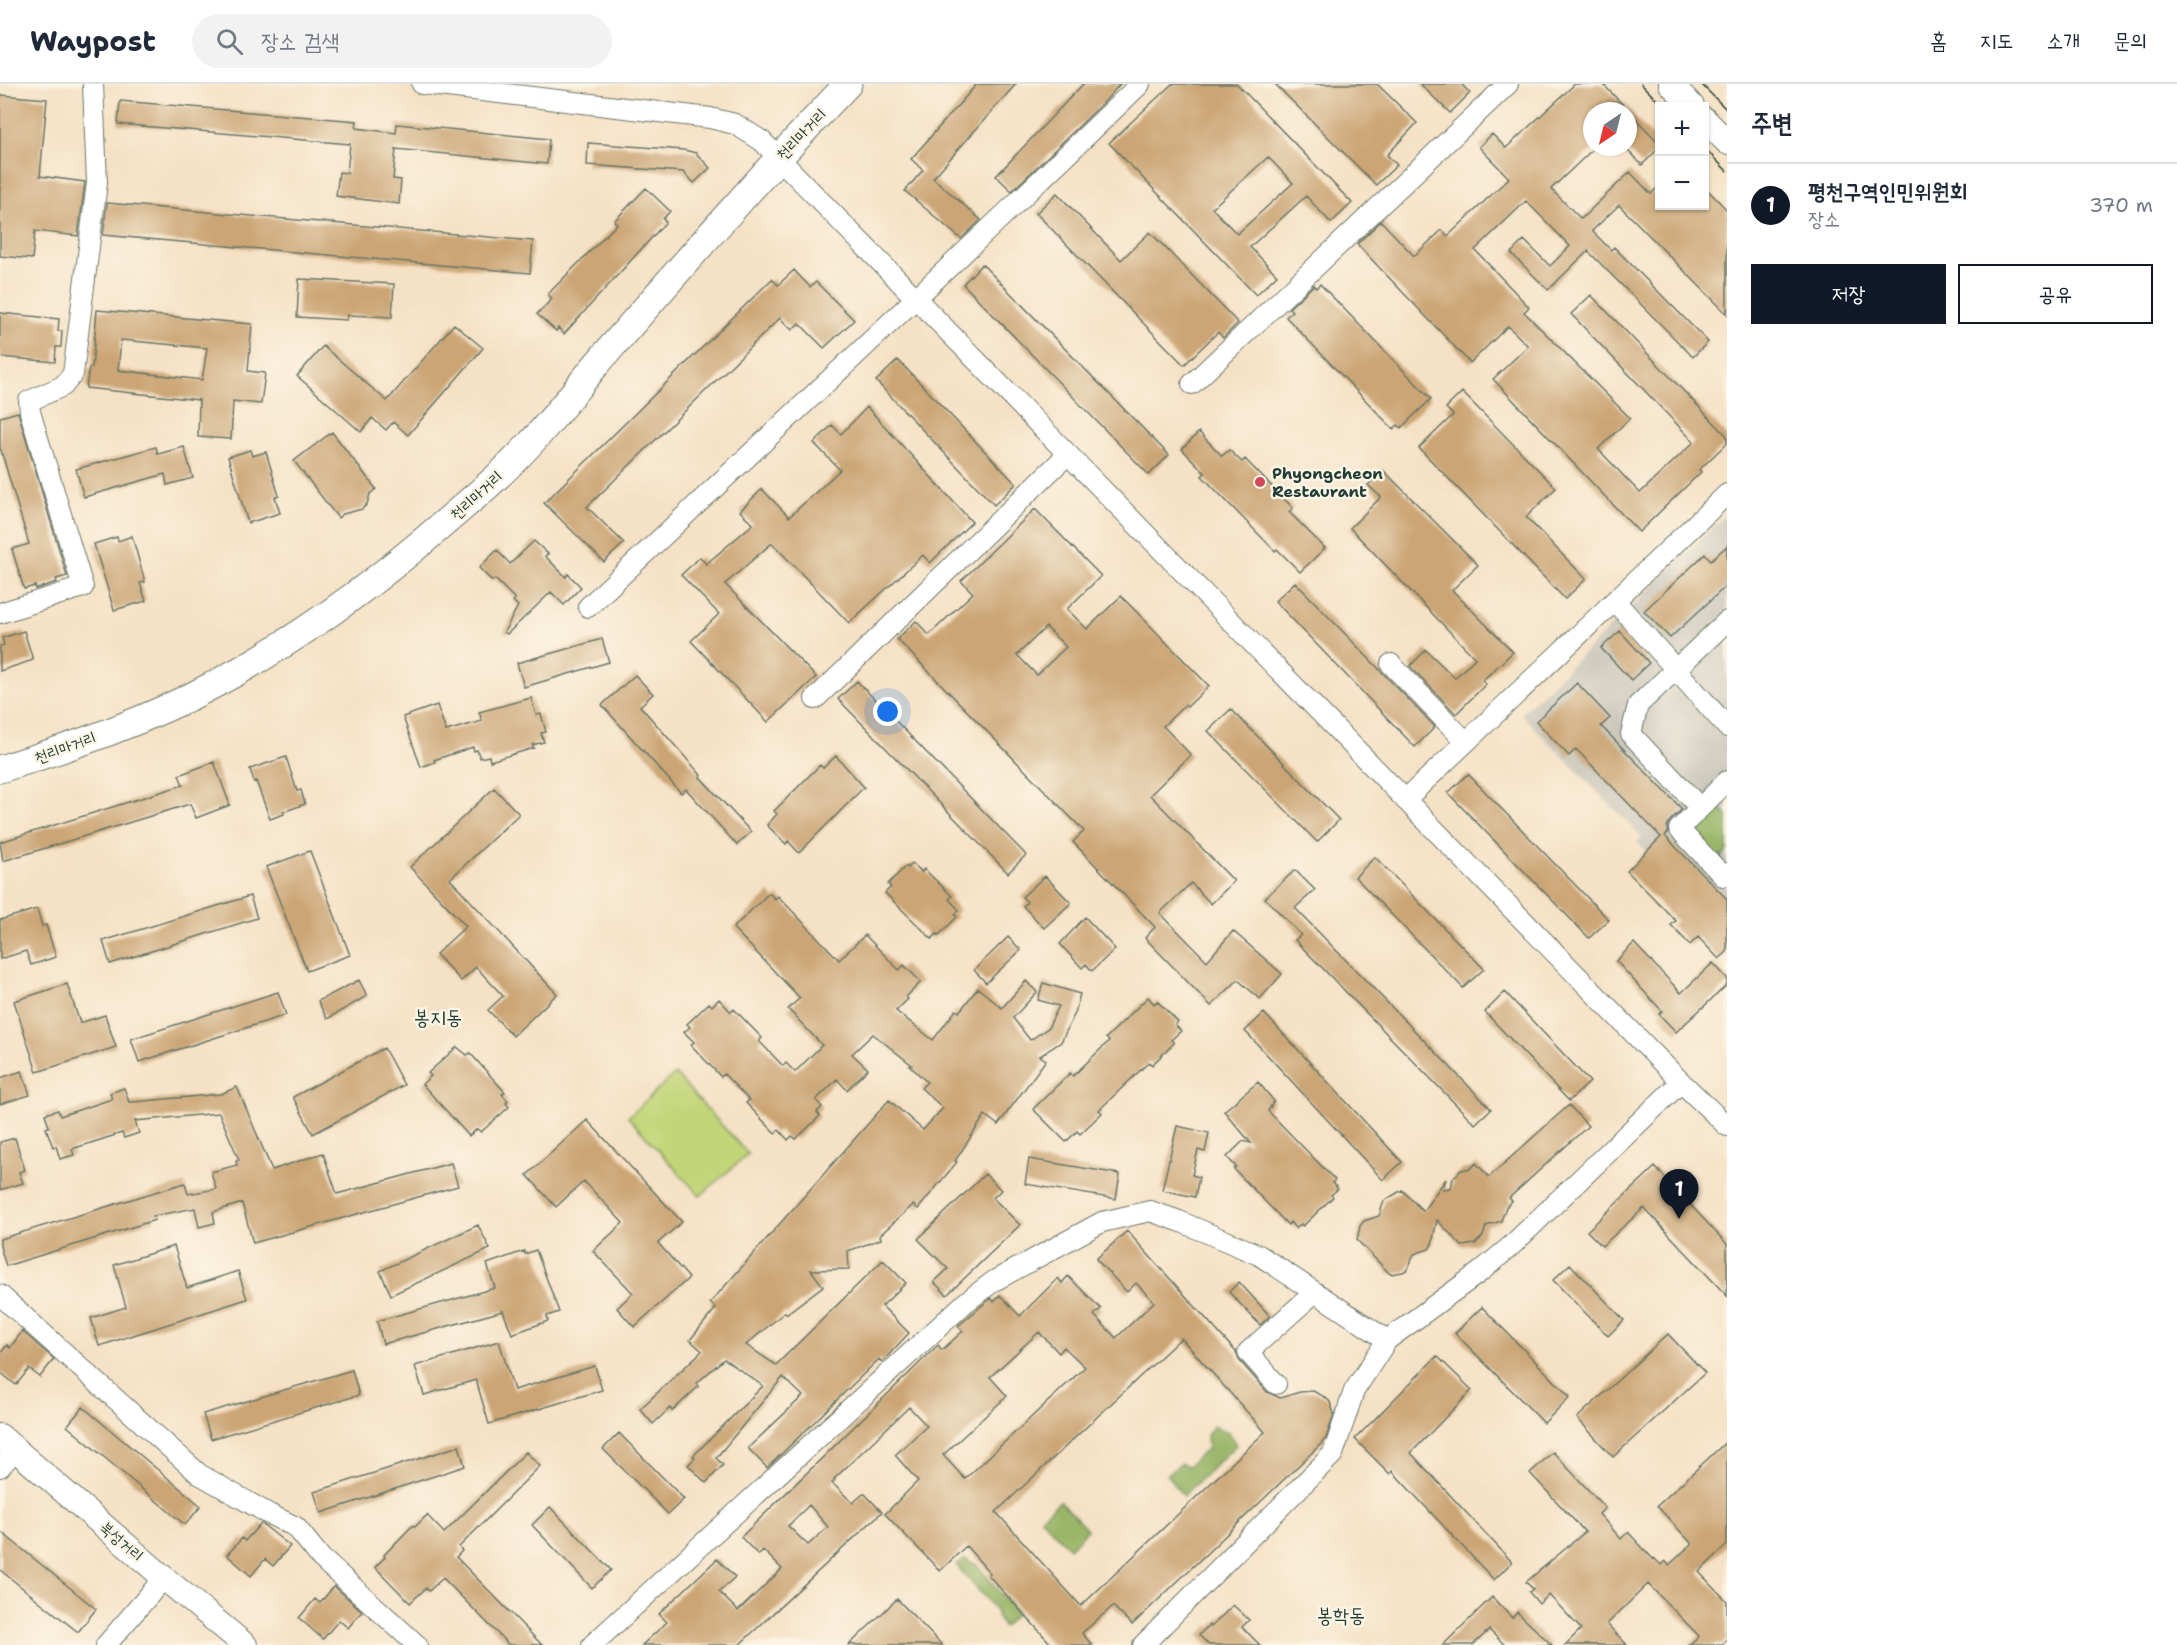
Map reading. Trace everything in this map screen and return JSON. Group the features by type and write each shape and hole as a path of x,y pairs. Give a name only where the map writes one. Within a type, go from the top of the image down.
{"highway":[{"name":"천리마거리","path":"0,769 78,744 216,684 291,639 348,601 413,551 475,497 527,447 778,157 848,84"}],"main road":[{"path":"1671,84 1688,102"},
{"path":"1709,124 1727,142"},
{"name":"북성거리","path":"8,1442 164,1578 245,1645"}],"street":[{"path":"0,613 83,587 36,434 29,401 63,386 73,374 96,183 93,84"},
{"path":"422,84 710,118 735,124 750,132 778,157 1681,1082 1727,1125"},
{"path":"588,608 915,297 982,237 1140,84"},
{"path":"1192,384 1508,84"},
{"path":"815,699 1068,454"},
{"path":"1405,800 1727,494"},
{"path":"1614,601 1727,727"},
{"path":"1700,808 1631,734 1638,705 1727,621"},
{"path":"1391,664 1466,742"},
{"path":"1727,781 1679,829 1724,876 1727,873"},
{"path":"1143,1645 1333,1454 1354,1391 1387,1340 1480,1272 1510,1246 1681,1082"},
{"path":"592,1645 966,1302 994,1281 1102,1222 1150,1211 1169,1217 1258,1256 1387,1340"},
{"path":"1276,1384 1248,1352 1315,1292"},
{"path":"0,1294 199,1474 268,1514 296,1527 321,1558 417,1645"},
{"path":"0,1467 8,1442"},
{"path":"106,1645 164,1578"}],"shaded area":[{"path":"1727,514 1727,924 1699,906 1637,842 1642,837 1521,714"}],"green space":[{"path":"1717,805 1727,816 1727,851 1716,861 1689,830"},
{"path":"675,1074 748,1154 700,1196 628,1117"},
{"path":"1212,1426 1229,1432 1236,1445 1183,1496 1167,1475 1181,1463 1188,1466 1208,1448 1207,1436"},
{"path":"1060,1501 1088,1530 1069,1548 1041,1518"},
{"path":"965,1559 977,1565 1017,1613 1003,1627 995,1609 956,1565"}],"building":[{"path":"977,84 1016,84 933,178 981,220 961,239 905,191 923,170 911,159"},
{"path":"1083,84 1120,84 1012,191 996,176"},
{"path":"1172,84 1237,84 1352,203 1331,223 1306,196 1250,247 1277,275 1256,295 1109,143","holes":["1268,157 1293,183 1237,234 1212,208"]},
{"path":"1275,84 1377,84 1417,123 1387,155 1397,165 1376,185"},
{"path":"1420,84 1461,84 1470,93 1450,113"},
{"path":"1575,84 1603,84 1620,102 1583,102 1583,156 1586,156 1551,189 1581,219 1630,172 1651,194 1655,190 1655,210 1709,210 1709,191 1727,210 1727,314 1619,205 1592,231 1611,250 1614,247 1708,342 1693,357 1588,251 1548,290 1511,253 1524,240 1550,266 1570,246 1526,201 1475,250 1529,307 1524,312 1630,418 1598,449 1640,493 1694,442 1571,314 1591,295 1727,436 1727,443 1699,470 1701,472 1639,532 1493,379 1528,346 1508,326 1470,363 1357,244 1381,221 1414,256 1442,230 1448,236 1509,178 1479,147 1492,134 1506,148"},
{"path":"0,95 47,99 40,176 85,182 78,236 35,231 32,259 0,256"},
{"path":"120,101 357,121 356,128 396,133 397,124 549,139 547,164 396,149 393,179 401,180 399,204 336,196 339,172 347,173 350,144 118,124"},
{"path":"1637,120 1655,139 1655,152 1642,165 1633,156 1637,156"},
{"path":"588,143 684,150 696,153 710,168 694,183 683,172 587,165"},
{"path":"646,188 670,211 663,219 666,222 564,334 558,328 556,331 537,314 552,299 548,294 617,224 614,221"},
{"path":"1057,193 1121,260 1150,232 1238,323 1223,338 1218,332 1184,365 1036,213"},
{"path":"107,203 533,241 530,273 103,235"},
{"path":"982,264 1169,455 1149,475 963,284"},
{"path":"794,270 810,287 816,282 854,320 824,348 799,323 792,330 780,318 587,507 624,543 604,562 544,503 772,279 778,285"},
{"path":"299,279 394,284 392,317 348,315 347,320 297,317"},
{"path":"1320,284 1431,399 1401,428 1398,425 1393,429 1286,317 1292,311 1289,308 1314,285 1316,288"},
{"path":"97,310 252,324 248,371 265,373 261,404 233,401 231,439 198,437 199,400 86,388 89,368 92,368","holes":["121,340 207,348 202,380 118,370"]},
{"path":"0,313 59,319 58,331 62,331 61,347 56,347 55,362 0,357"},
{"path":"454,324 483,348 408,435 393,422 386,430 372,418 361,432 297,376 323,346 387,401"},
{"path":"898,360 1016,484 994,505 876,381"},
{"path":"1462,392 1556,488 1526,517 1586,579 1565,599 1419,448 1453,415 1446,408"},
{"path":"867,407 972,522 930,563 923,555 849,623 772,543 725,584 816,677 768,722 691,641 719,614 681,575 700,557 706,564 753,524 740,511 762,489 789,517 840,470 814,443 832,425 841,434"},
{"path":"18,412 67,576 36,589 35,586 24,589 12,549 29,544 0,447 0,417"},
{"path":"332,432 376,489 370,494 367,504 362,509 343,514 338,518 294,461"},
{"path":"1199,432 1222,456 1229,450 1242,462 1245,459 1293,508 1289,512 1325,548 1300,572 1277,549 1275,551 1202,476 1205,473 1182,449"},
{"path":"156,447 158,454 184,447 193,478 167,485 165,474 84,497 76,469"},
{"path":"250,450 252,456 266,452 279,496 275,497 280,513 248,523 228,457"},
{"path":"1383,470 1478,565 1452,590 1513,652 1482,681 1486,684 1456,714 1410,666 1426,650 1455,678 1475,658 1350,528 1381,497 1368,485"},
{"path":"1035,509 1101,576 1067,609 1087,629 1121,596 1209,686 1163,726 1191,755 1150,795 1234,881 1211,904 1191,883 1160,913 1207,961 1233,931 1282,974 1260,999 1238,980 1211,1006 1145,938 1155,927 1073,842 1084,831 897,639 916,621 929,635 973,593 961,581","holes":["1046,627 1066,647 1037,675 1017,655"]},
{"path":"132,536 145,582 140,583 146,601 114,610 94,544 117,537 118,541"},
{"path":"534,541 548,554 545,556 566,577 568,574 581,587 564,605 551,592 507,634 504,632 518,606 513,601 515,599 495,579 492,581 479,568 497,550 510,564"},
{"path":"1727,546 1727,585 1670,638 1644,611 1705,554 1711,560"},
{"path":"1295,582 1435,727 1415,747 1275,601"},
{"path":"24,631 33,660 0,671 0,646 4,645 2,638"},
{"path":"1620,631 1649,663 1631,680 1601,648"},
{"path":"602,639 609,662 524,687 517,663"},
{"path":"635,675 653,694 640,706 701,775 700,777 751,832 737,845 686,789 681,793 602,705"},
{"path":"857,681 1026,855 1008,873 838,699"},
{"path":"1577,683 1610,718 1601,726 1682,809 1670,821 1667,826 1668,833 1665,836 1727,899 1727,952 1719,959 1698,937 1690,945 1671,925 1676,921 1627,871 1661,837 1576,749 1569,756 1536,721"},
{"path":"531,698 536,715 541,714 546,732 541,733 544,742 532,745 534,748 490,761 489,756 480,758 473,747 434,760 435,762 421,767 403,717 437,705 446,731 482,721 479,712"},
{"path":"1231,709 1339,820 1317,842 1208,731"},
{"path":"836,756 864,787 799,853 767,825 777,814 774,811 820,765 823,768"},
{"path":"286,757 297,791 301,790 305,804 270,819 250,769"},
{"path":"214,762 230,805 196,818 190,804 3,861 0,842 183,785 179,775"},
{"path":"1468,774 1609,920 1589,938 1448,793"},
{"path":"494,788 519,814 450,879 557,994 513,1036 488,1010 503,996 476,967 461,981 436,954 466,926 410,867"},
{"path":"310,851 350,955 307,971 266,867"},
{"path":"1375,857 1484,969 1463,988 1355,877"},
{"path":"912,863 922,872 924,869 952,896 949,899 959,910 955,914 957,917 932,939 885,893 891,887 888,884"},
{"path":"1295,870 1315,890 1295,908 1491,1109 1475,1124 1295,940 1301,935 1265,898"},
{"path":"1045,876 1071,903 1044,928 1023,906 1027,902 1022,897"},
{"path":"769,893 775,899 778,896 839,960 865,935 899,970 904,965 921,982 896,1011 933,1040 956,1010 959,1012 978,988 1002,1008 1026,981 1037,992 1013,1018 1030,1040 1048,1028 1059,1006 1038,1000 1043,983 1080,994 1075,1013 1061,1042 1040,1056 1046,1060 998,1125 985,1115 955,1161 957,1162 918,1209 913,1205 880,1235 881,1239 848,1251 849,1269 811,1270 823,1286 786,1314 785,1312 746,1345 776,1365 883,1260 906,1283 882,1306 909,1333 882,1362 879,1359 767,1468 748,1448 803,1396 783,1377 716,1458 723,1465 706,1483 688,1465 695,1458 693,1456 763,1386 724,1359 697,1383 699,1386 672,1411 670,1408 653,1424 640,1409 702,1351 690,1340 716,1308 710,1303 889,1100 923,1130 943,1108 921,1088 927,1082 910,1066 912,1065 873,1034 852,1054 868,1069 847,1090 837,1079 816,1100 822,1107 817,1112 820,1116 796,1139 792,1136 788,1140 779,1130 775,1133 746,1103 749,1100 724,1074 721,1077 691,1045 694,1042 684,1032 690,1027 687,1024 709,1003 712,1006 719,999 731,1012 734,1009 762,1038 759,1041 783,1066 786,1063 795,1072 822,1045 788,1009 800,998 733,928"},
{"path":"250,896 257,918 110,964 103,941"},
{"path":"37,909 42,926 46,925 56,957 31,965 26,951 0,959 0,920"},
{"path":"1085,917 1115,949 1092,971 1086,964 1082,968 1060,944"},
{"path":"1008,937 1021,950 986,983 974,970"},
{"path":"1634,943 1681,993 1713,963 1727,978 1727,985 1676,1032 1659,1014 1662,1011 1616,961"},
{"path":"359,980 367,996 327,1019 318,1001"},
{"path":"67,984 80,1023 105,1015 116,1047 37,1072 14,1001"},
{"path":"278,992 286,1015 139,1062 131,1039"},
{"path":"1505,992 1590,1082 1569,1101 1485,1012"},
{"path":"1148,997 1154,1004 1157,1001 1178,1022 1175,1025 1181,1031 1171,1040 1174,1043 1152,1065 1149,1062 1099,1110 1102,1113 1080,1134 1077,1131 1066,1142 1033,1109 1070,1073 1073,1076 1109,1041 1106,1038"},
{"path":"1264,1013 1402,1162 1383,1180 1245,1031"},
{"path":"457,1047 467,1055 470,1053 505,1092 502,1094 508,1101 506,1103 509,1107 481,1132 477,1129 469,1136 422,1084 431,1076 428,1073"},
{"path":"384,1048 404,1085 313,1134 293,1097"},
{"path":"22,1071 30,1095 0,1104 0,1078"},
{"path":"1258,1082 1274,1101 1268,1111 1335,1180 1332,1183 1338,1189 1331,1195 1333,1197 1303,1226 1301,1224 1296,1229 1290,1222 1288,1225 1256,1192 1234,1169 1236,1167 1227,1157 1243,1141 1251,1143 1224,1111"},
{"path":"237,1087 272,1170 323,1153 337,1194 451,1163 458,1186 253,1243 242,1203 213,1212 215,1223 199,1227 195,1208 153,1216 155,1220 6,1266 0,1239 185,1183 188,1194 216,1189 211,1172 237,1165 236,1161 239,1160 219,1113 135,1121 139,1133 124,1138 122,1133 72,1149 74,1155 60,1159 46,1128 49,1127 45,1114 58,1110 60,1116 112,1099 110,1093 124,1088 129,1102 133,1102 221,1094"},
{"path":"1569,1105 1588,1126 1509,1198 1512,1201 1506,1207 1501,1221 1486,1226 1483,1236 1475,1244 1462,1246 1437,1220 1429,1249 1414,1254 1408,1269 1390,1274 1357,1240 1360,1226 1364,1221 1379,1216 1384,1201 1402,1190 1423,1211 1446,1179 1443,1189 1451,1188 1453,1178 1461,1170 1471,1168 1476,1163 1489,1177"},
{"path":"587,1120 682,1222 658,1243 689,1278 634,1327 617,1308 633,1293 593,1251 623,1223 584,1181 556,1207 527,1175"},
{"path":"1177,1126 1209,1133 1205,1152 1198,1150 1192,1175 1199,1177 1195,1197 1162,1190"},
{"path":"15,1138 25,1170 19,1172 23,1183 0,1190 0,1142"},
{"path":"1029,1159 1120,1174 1116,1199 1025,1184"},
{"path":"1655,1167 1727,1244 1727,1296 1644,1208 1602,1246 1587,1231"},
{"path":"985,1174 1001,1190 993,1198 1020,1225 947,1295 934,1282 948,1269 918,1239"},
{"path":"478,1225 490,1249 391,1295 380,1271"},
{"path":"1127,1231 1236,1352 1239,1360 1267,1392 1280,1398 1313,1391 1330,1402 1334,1414 1326,1438 1321,1444 1132,1625 1113,1606 1082,1633 1092,1645 1052,1645 988,1575 990,1573 966,1546 940,1571 885,1514 918,1481 895,1455 927,1426 909,1407 832,1483 853,1503 864,1493 882,1512 739,1645 642,1645 667,1622 659,1614 717,1559 735,1577 719,1592 738,1611 782,1569 763,1550 758,1555 741,1537 938,1345 942,1350 963,1331 958,1326 991,1298 994,1302 1000,1295 1020,1316 1058,1278 1062,1283 1068,1276 1101,1309 1094,1315 1116,1338 1154,1302 1136,1283 1127,1292 1096,1259","holes":["1039,1332 1059,1353 1064,1347 1085,1367 965,1479 943,1455 1007,1396 990,1377","1181,1338 1265,1432 1081,1606 996,1512","809,1505 828,1527 808,1545 788,1526"]},
{"path":"174,1246 187,1288 238,1271 247,1299 99,1346 91,1318 126,1307 114,1265"},
{"path":"536,1250 559,1312 547,1316 548,1321 512,1334 503,1311 383,1344 377,1321 495,1288 487,1264 524,1251 525,1254"},
{"path":"1570,1264 1624,1320 1608,1336 1553,1280"},
{"path":"1239,1282 1270,1316 1260,1325 1229,1292"},
{"path":"1482,1307 1570,1397 1544,1423 1455,1333"},
{"path":"22,1331 54,1359 40,1377 29,1369 16,1385 0,1372 0,1354 7,1345 10,1348"},
{"path":"1668,1334 1705,1373 1613,1457 1577,1418"},
{"path":"499,1341 514,1390 595,1366 602,1390 489,1424 476,1380 424,1395 415,1366"},
{"path":"1437,1356 1472,1390 1411,1453 1512,1562 1494,1580 1392,1471 1390,1474 1355,1439"},
{"path":"352,1370 359,1395 211,1439 203,1414"},
{"path":"83,1407 201,1506 185,1525 67,1426"},
{"path":"619,1433 684,1499 668,1514 603,1449"},
{"path":"1727,1441 1727,1545 1699,1572 1727,1601 1727,1640 1722,1645 1689,1645 1699,1636 1648,1584 1607,1624 1627,1645 1565,1645 1581,1629 1549,1595 1539,1604 1529,1592 1533,1589 1526,1582 1585,1532 1530,1473 1553,1452 1605,1508 1599,1514 1621,1539 1628,1532 1653,1559 1661,1565 1665,1561 1669,1565 1692,1544 1657,1506"},
{"path":"459,1446 465,1466 321,1513 314,1492"},
{"path":"526,1452 540,1466 459,1547 462,1551 456,1557 542,1645 509,1645 443,1578 429,1591 426,1588 410,1603 375,1567 413,1525 415,1527 427,1515 444,1533"},
{"path":"550,1507 611,1570 592,1588 532,1525"},
{"path":"261,1523 290,1546 273,1566 265,1559 251,1576 227,1555 242,1538 245,1541"},
{"path":"0,1531 96,1609 78,1632 0,1570"},
{"path":"334,1586 362,1611 348,1628 339,1620 323,1639 299,1618 315,1599 320,1603"},
{"path":"1492,1597 1512,1618 1517,1612 1552,1645 1505,1645 1489,1630 1473,1645 1443,1645"},
{"path":"897,1599 942,1645 849,1645 869,1626"},
{"path":"1233,1605 1249,1620 1242,1627 1260,1645 1209,1645 1199,1635 1209,1625 1211,1627"}],"tram line":[{"path":"1641,84 1659,102"},
{"path":"1701,84 1727,110"},
{"path":"1709,153 1727,171"}],"place":[{"name":"Phyongcheon Restaurant","path":"1260,482"},
{"name":"평천구역인민위원회","path":"1679,1219"}],"district":[{"name":"봉지동","path":"438,1017"},
{"name":"봉학동","path":"1341,1615"}]}
